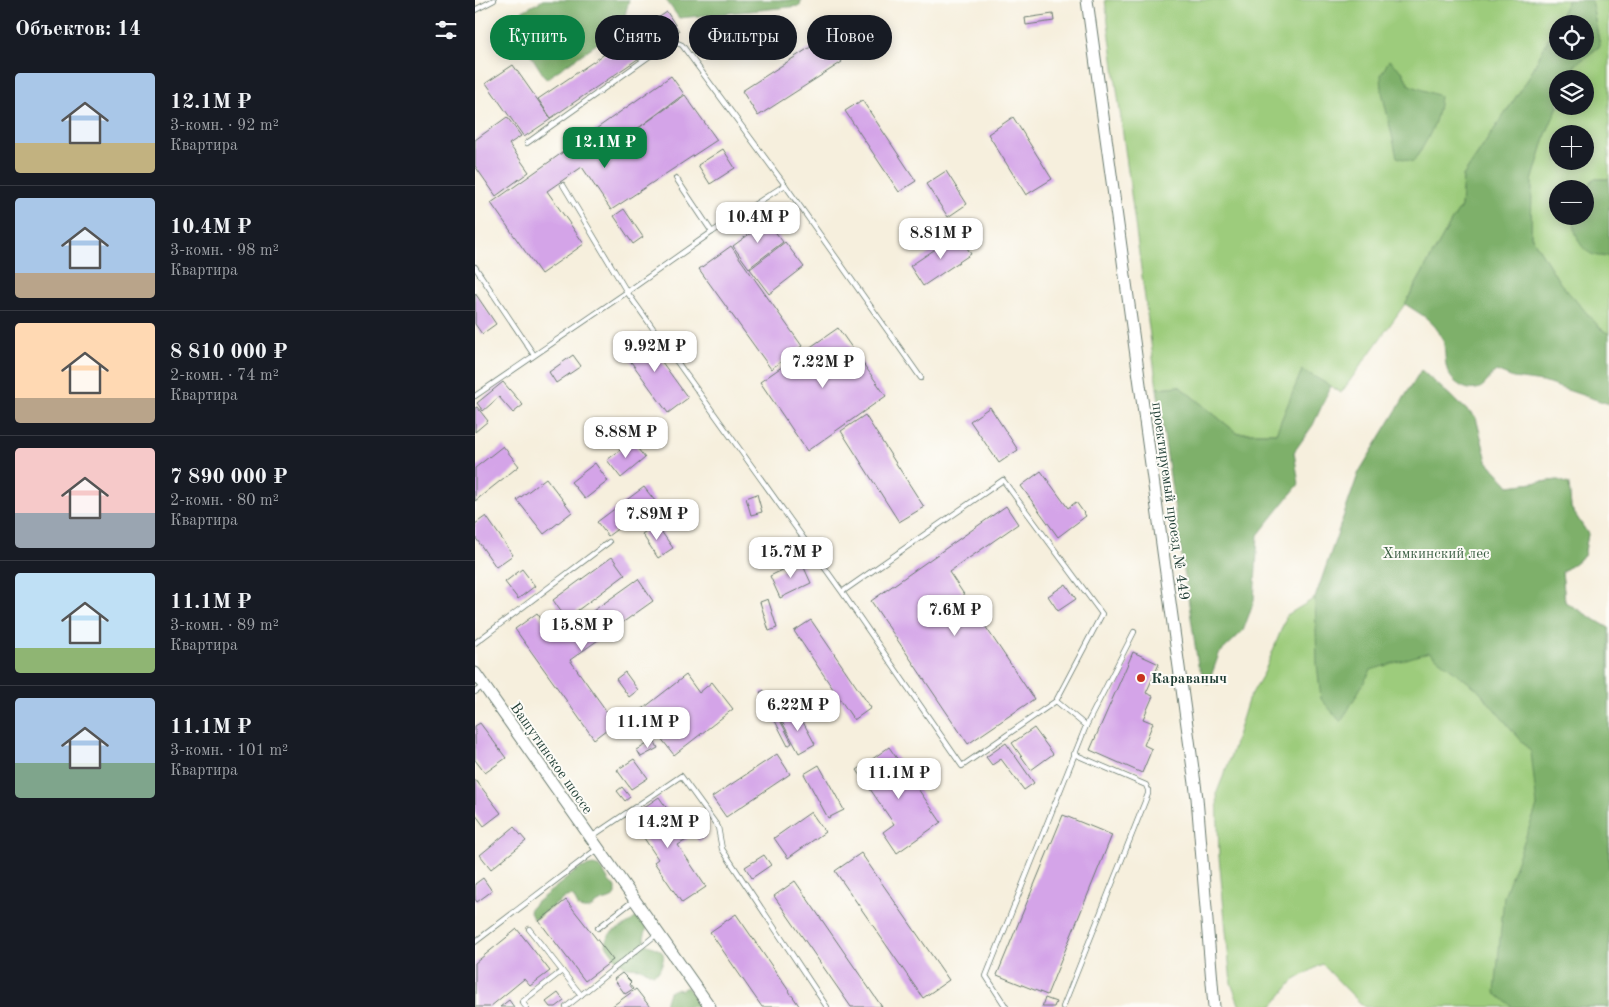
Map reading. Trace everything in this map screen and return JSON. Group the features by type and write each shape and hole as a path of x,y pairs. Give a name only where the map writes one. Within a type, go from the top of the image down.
{"street":[{"name":"проектируемый проезд № 449","path":"1087,0 1197,798 1214,1007"},
{"name":"Вашутинское шоссе","path":"475,673 479,689 598,848 710,1007"}],"lane":[{"path":"475,10 494,0"},
{"path":"527,143 668,43 675,42 682,45 785,185 921,378"},
{"path":"675,178 712,232"},
{"path":"563,185 627,292 842,592 962,766 1056,701 1102,614 1003,480 842,592"},
{"path":"475,396 712,232 785,185"},
{"path":"475,267 534,355"},
{"path":"475,643 609,542"},
{"path":"1006,1007 986,976 1086,726 1134,632"},
{"path":"1056,701 1086,726"},
{"path":"1063,1007 1148,794 1145,785 1074,754"},
{"path":"590,838 681,776 718,828 722,849 827,1007"},
{"path":"475,942 598,848"},
{"path":"598,928 635,900"},
{"path":"529,929 581,995"},
{"path":"566,1007 658,933"},
{"path":"526,1007 522,1002 562,970"}],"green space":[{"path":"543,0 629,0 625,15 595,15 595,45 585,52 585,15 515,15"},
{"path":"666,0 801,0 800,6 709,15 689,15 689,17 679,18 679,15 677,15"},
{"path":"1105,0 1568,0 1560,15 1549,15 1549,38 1528,79 1463,176 1461,207 1405,304 1341,393 1302,371 1276,433 1237,433 1179,386 1157,388","holes":["1402,71 1409,85 1422,149 1412,162"]},
{"path":"1568,0 1591,0 1594,15 1560,15"},
{"path":"1591,0 1609,0 1609,179 1549,180 1549,225 1576,225 1603,257 1609,255 1609,334 1601,329 1560,283 1531,236 1532,181 1549,127 1549,170 1594,170 1594,125 1550,125 1554,115 1594,115 1594,70 1573,70 1575,65 1582,60 1594,60 1594,51 1600,46"},
{"path":"1594,15 1600,46 1594,51"},
{"path":"1549,38 1549,60 1582,60 1575,65 1573,70 1549,70 1549,115 1554,115 1549,125 1532,181 1531,236 1560,283 1601,329 1609,334 1609,404 1543,382 1513,378 1496,371 1478,389 1461,386 1452,379 1446,365 1445,349 1439,332 1426,318 1405,304 1461,207 1463,176 1528,79"},
{"path":"534,60 573,60 546,79"},
{"path":"1389,60 1402,71 1409,85 1440,96 1437,115 1431,131 1413,162 1397,157 1382,92 1381,75"},
{"path":"1609,179 1609,255 1593,255 1587,251 1582,246 1575,232 1574,225 1594,225 1594,180 1592,180"},
{"path":"1302,370 1331,386 1313,425 1294,452 1299,484 1258,535 1254,601 1243,631 1219,654 1208,685 1198,665 1157,388 1179,386 1237,433 1276,433"},
{"path":"1421,370 1476,418 1487,461 1509,486 1558,480 1569,484 1571,508 1588,534 1584,556 1562,572 1565,602 1609,628 1609,1007 1364,1007 1322,964 1293,981 1273,1006 1240,1007 1231,983 1219,857 1217,792 1229,762 1248,700 1264,673 1287,615 1315,598 1359,472"},
{"name":"Химкинский лес","path":"1421,370 1476,418 1487,461 1509,486 1558,480 1569,484 1571,508 1588,534 1584,556 1562,572 1565,602 1609,628 1609,1007 1513,1007 1495,993 1504,896 1537,806 1531,752 1477,689 1429,652 1371,670 1341,722 1321,699 1317,664 1315,598 1359,472"},
{"path":"593,865 601,868 609,881 616,887 616,895 585,909 579,908 573,896 566,897 533,919 529,910 533,905 580,868"},
{"path":"640,915 648,925 644,937 645,944 660,950 664,956 659,971 653,974 640,968 626,967 617,960 606,945 610,933"},
{"path":"687,987 703,1007 664,1007 669,992"}],"building":[{"path":"1053,14 1054,21 1026,25 1025,18"},
{"path":"807,49 807,60 841,60 842,62 758,116 742,91 790,60 797,60 797,56"},
{"path":"596,60 636,60 551,118 538,99"},
{"path":"513,65 551,119 524,137 486,83"},
{"path":"671,76 684,94 633,132 685,95 717,140 611,210 582,167 547,191 584,244 541,274 491,203"},
{"path":"862,100 916,181 899,192 845,111"},
{"path":"507,117 521,136 509,144 529,172 496,196 475,166 475,140"},
{"path":"1013,117 1052,179 1026,195 988,134"},
{"path":"723,149 735,168 710,184 698,165"},
{"path":"946,171 967,204 948,217 926,184"},
{"path":"624,209 643,237 633,244 614,216"},
{"path":"767,221 783,242 749,268 733,246"},
{"path":"958,234 971,254 923,286 910,266"},
{"path":"785,242 804,267 769,294 750,269"},
{"path":"731,246 802,346 771,369 699,269"},
{"path":"475,293 496,324 482,334 475,324"},
{"path":"838,328 886,396 807,451 760,382"},
{"path":"641,333 688,398 668,413 621,348"},
{"path":"573,355 581,366 556,383 549,372"},
{"path":"503,382 523,405 513,413 499,397 483,411 477,403"},
{"path":"477,407 488,421 475,432 475,408"},
{"path":"990,407 1018,450 999,463 970,421"},
{"path":"865,415 924,507 899,522 841,431"},
{"path":"632,441 645,458 621,478 607,460"},
{"path":"503,446 519,466 475,501 475,468"},
{"path":"595,463 608,481 585,499 571,482"},
{"path":"1041,471 1068,508 1076,502 1086,516 1058,537 1021,486"},
{"path":"546,478 572,512 544,534 517,500"},
{"path":"644,487 655,501 608,536 597,522"},
{"path":"757,494 762,512 751,515 746,498"},
{"path":"1006,506 1018,524 949,572 1034,699 968,744 871,601"},
{"path":"486,516 513,555 496,567 475,537 475,524"},
{"path":"656,524 673,548 658,558 642,534"},
{"path":"780,539 784,546 774,552 770,545"},
{"path":"612,557 625,575 566,619 553,600"},
{"path":"801,561 811,583 780,598 770,576"},
{"path":"522,569 535,586 518,599 505,582"},
{"path":"638,579 653,601 570,660 615,723 594,739 515,629 537,613 555,638"},
{"path":"1066,584 1076,599 1058,611 1048,596"},
{"path":"768,599 777,628 769,631 760,602"},
{"path":"811,620 871,708 854,720 794,631"},
{"path":"1133,652 1159,664 1146,693 1153,696 1143,719 1153,723 1144,745 1152,749 1142,773 1090,750"},
{"path":"625,672 638,690 629,697 616,679"},
{"path":"686,675 699,693 712,682 733,709 674,755 640,711"},
{"path":"764,690 792,743 788,746 760,692"},
{"path":"797,711 815,744 799,753 781,720"},
{"path":"480,723 506,758 485,773 475,760 475,726"},
{"path":"1034,728 1053,754 1031,770 1012,743"},
{"path":"654,740 658,748 641,757 637,750"},
{"path":"1006,743 1034,783 1024,790 1001,759 992,765 986,757"},
{"path":"889,747 941,822 897,853 883,832 894,824 857,770"},
{"path":"777,754 790,774 726,817 712,797"},
{"path":"634,759 648,778 631,789 617,770"},
{"path":"819,765 844,810 828,818 804,774"},
{"path":"475,779 501,813 484,826 475,814"},
{"path":"622,787 630,797 625,801 617,791"},
{"path":"659,797 688,839 678,845 706,887 682,903 654,862 658,859 630,817"},
{"path":"811,812 825,832 788,858 774,838"},
{"path":"1063,815 1112,835 1047,995 997,975"},
{"path":"514,827 526,841 491,869 480,855"},
{"path":"701,830 706,837 699,842 694,835"},
{"path":"861,853 949,980 923,998 835,871"},
{"path":"764,855 771,865 752,878 745,867"},
{"path":"483,878 492,891 477,902 475,899 475,884"},
{"path":"795,881 882,1007 851,1007 774,896"},
{"path":"566,900 613,960 585,981 539,921"},
{"path":"736,914 800,1007 762,1007 710,932"},
{"path":"517,929 550,971 530,986 524,979 490,1007 475,1007 475,963"},
{"path":"622,973 631,982 629,984 633,989 625,994 614,979"},
{"path":"636,989 650,1007 611,1007"},
{"path":"558,993 564,1001 556,1007 550,1007 546,1002"},
{"path":"1045,998 1056,1002 1054,1007 1042,1007"},
{"path":"509,1000 514,1007 500,1007"}],"place":[{"name":"Караваныч","path":"1141,678"}]}
